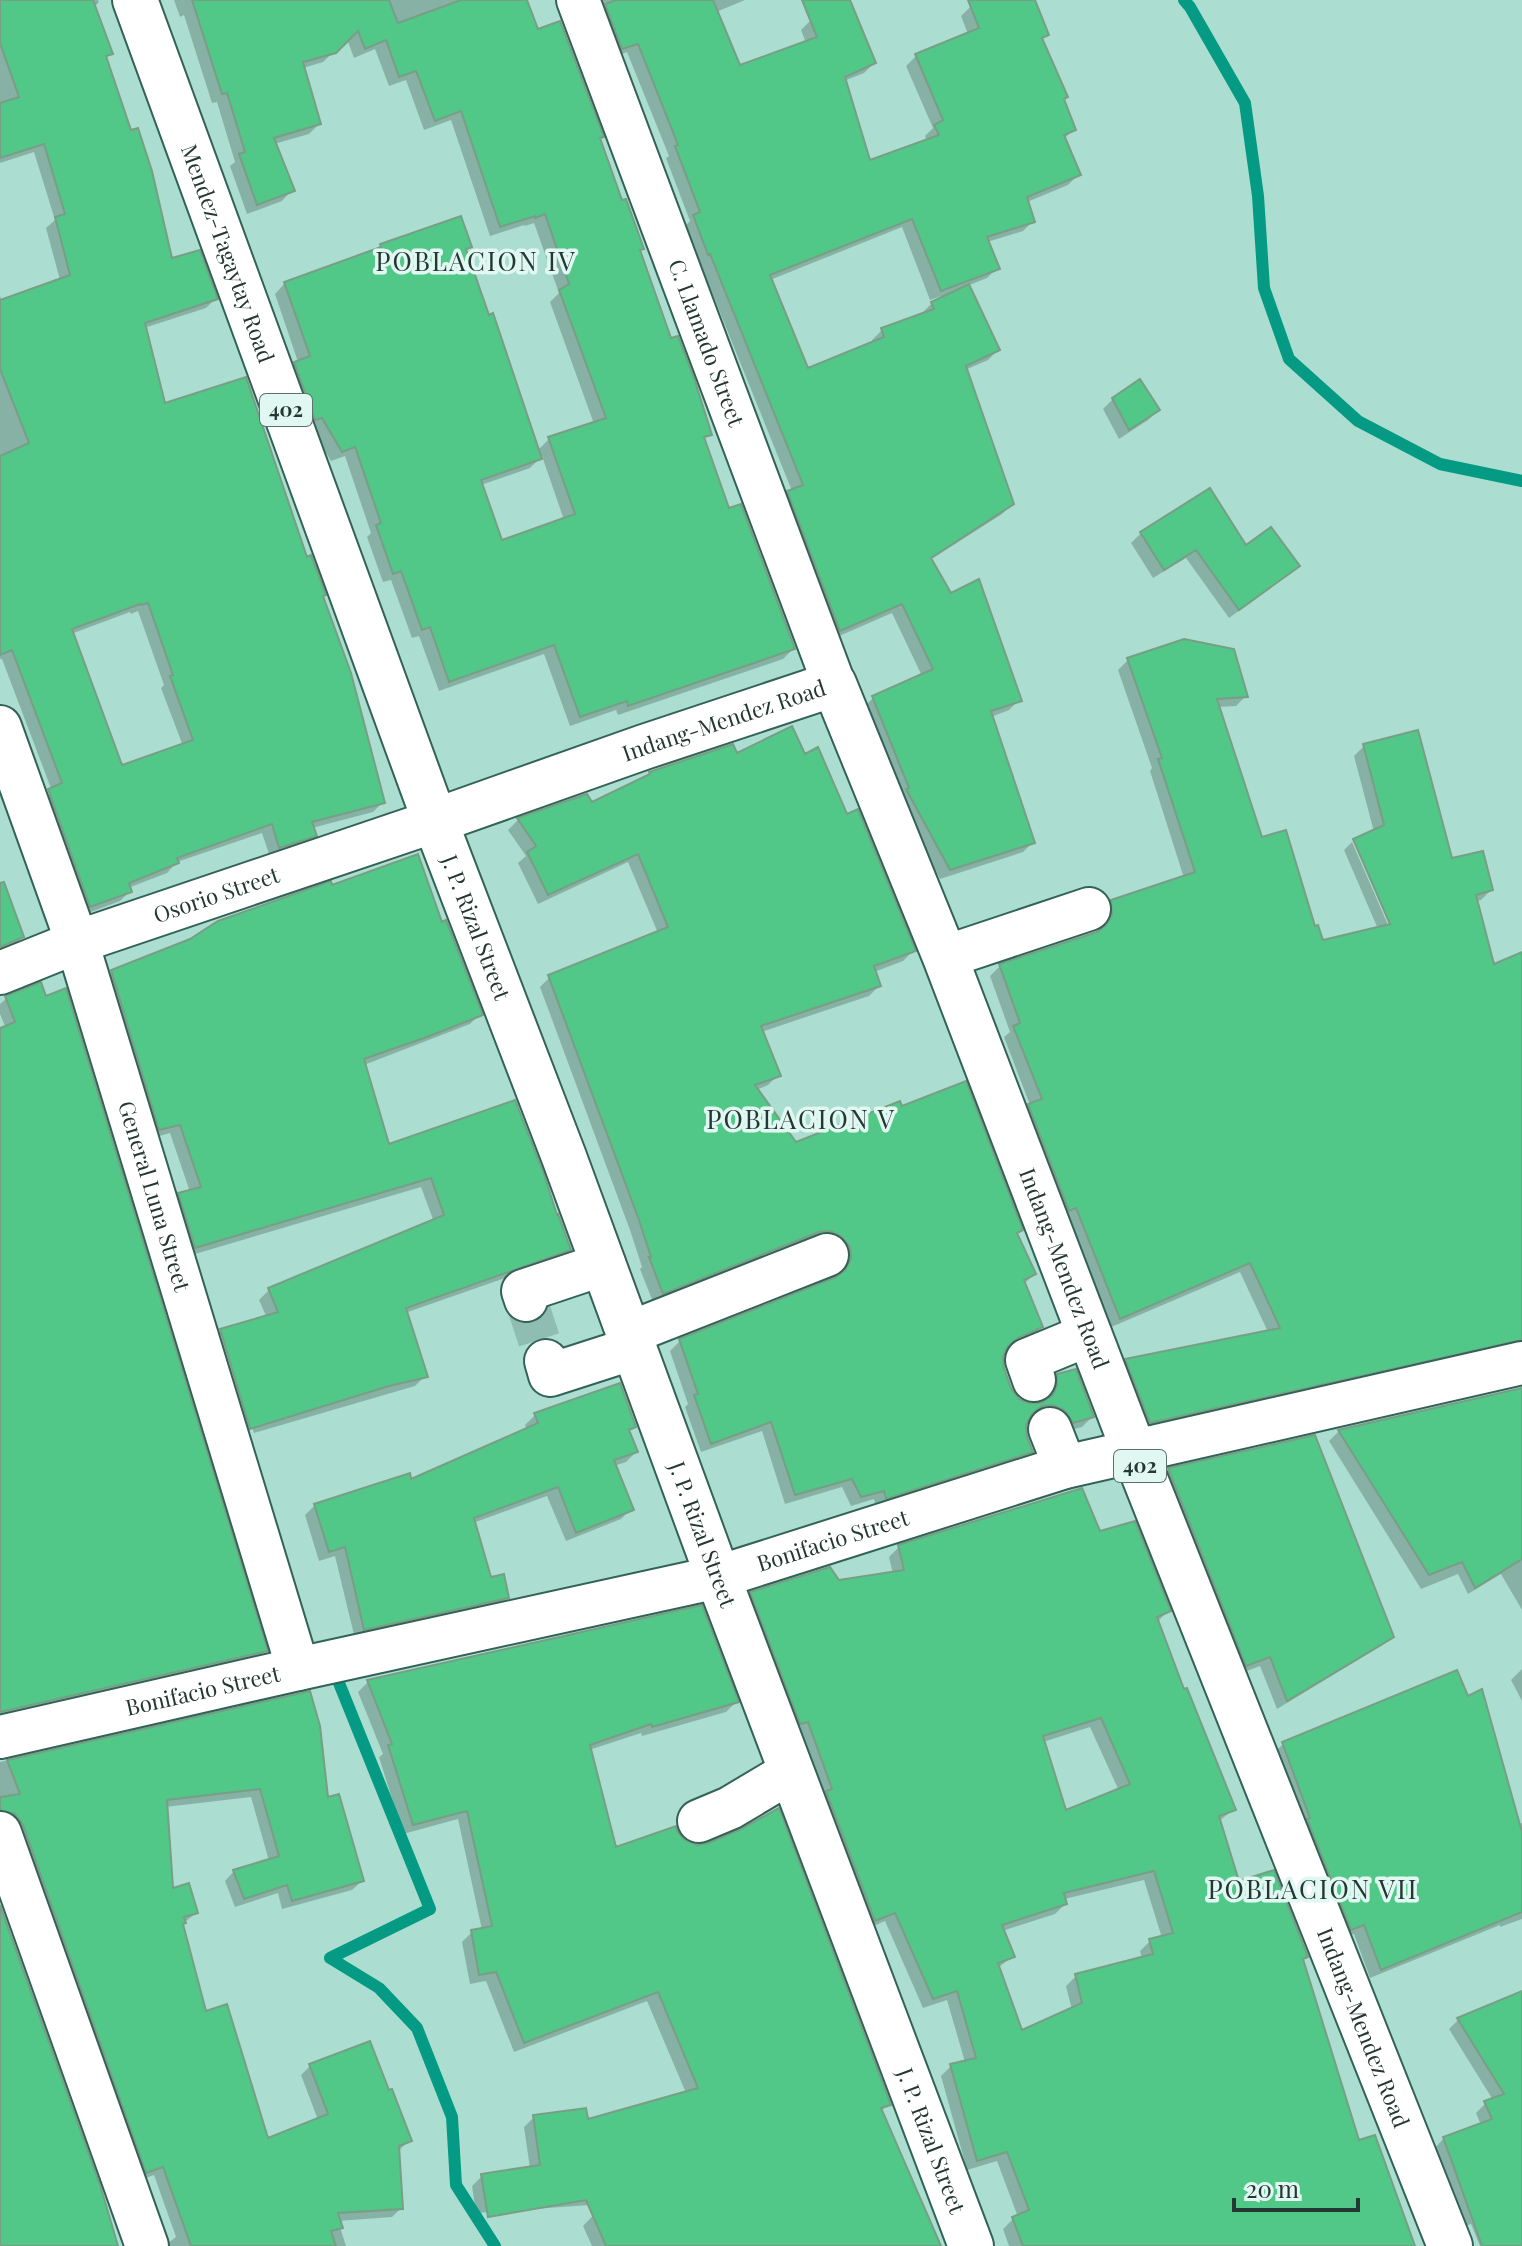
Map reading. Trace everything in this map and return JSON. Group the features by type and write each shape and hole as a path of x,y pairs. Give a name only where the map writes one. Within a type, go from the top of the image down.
{"main road":[{"name":"Mendez-Tagaytay Road","path":"135,0 435,821"},
{"name":"Indang-Mendez Road","path":"435,821 834,684 945,957 1134,1451 1450,2246"},
{"name":"J. P. Rizal Street","path":"435,821 971,2246"}],"street":[{"name":"C. Llamado Street","path":"578,0 834,684"},
{"name":"General Luna Street","path":"0,727 77,942 298,1669"},
{"name":"Osorio Street","path":"0,973 77,942 435,821"},
{"path":"945,957 1089,909"},
{"path":"546,1361 550,1375 827,1255"},
{"path":"526,1300 523,1291 604,1264"},
{"path":"1034,1380 1027,1360 1090,1334"},
{"name":"Bonifacio Street","path":"0,1737 718,1577 1058,1448 1134,1451 1522,1363"},
{"path":"699,1821 730,1808 792,1771"},
{"path":"0,1833 147,2246"}],"building":[{"path":"0,0 93,0 113,54 106,56 131,130 138,128 152,171 172,258 200,250 218,299 145,323 165,403 246,377 307,557 311,555 326,595 323,596 351,673 385,803 312,822 317,836 279,848 272,824 177,858 179,863 129,883 132,892 90,907 48,789 62,783 12,650 0,655 0,456 29,443 0,369 0,300 70,275 55,217 65,214 44,144 0,158 0,103 19,97 0,43","holes":["148,603 173,675 170,676 193,740 122,765 72,629"]},
{"path":"192,0 389,0 398,23 461,0 527,0 538,29 560,21 604,137 600,138 622,200 626,199 644,249 640,250 671,338 678,336 694,378 712,435 704,437 729,508 741,504 795,649 628,706 627,701 580,717 554,645 449,682 430,627 422,630 401,571 393,574 376,525 381,523 355,447 342,452 322,418 315,420 294,362 310,356 284,282 461,216 472,247 466,249 489,315 493,313 542,459 481,480 502,540 575,514 548,437 606,418 559,290 569,284 545,214 500,227 461,111 435,121 416,71 399,77 386,40 365,49 358,31 336,53 303,62 321,124 274,138 295,191 257,205 239,154 245,152 227,93 222,94"},
{"path":"616,0 713,0 740,65 817,37 802,0 850,0 876,63 845,77 870,160 939,135 934,125 943,120 915,54 979,28 968,0 1035,0 1049,35 1042,38 1068,97 1064,99 1076,130 1064,135 1081,175 1027,197 1035,222 987,237 1000,269 941,291 912,219 770,275 808,368 884,337 881,328 934,309 931,302 969,284 1000,350 966,366 1014,504 931,558 951,593 979,579 1022,701 991,711 1035,843 950,870 906,789 909,788 872,696 933,669 902,604 840,631 787,491 803,485 693,215 700,212 675,146 678,145 638,44 622,49 605,4"},
{"path":"1140,379 1160,410 1129,430 1112,398"},
{"path":"1210,488 1246,545 1271,527 1300,566 1239,610 1196,550 1164,570 1140,532"},
{"path":"1184,639 1234,649 1248,697 1217,699 1262,837 1286,830 1315,926 1318,925 1323,940 1390,924 1353,839 1384,825 1363,744 1418,730 1452,858 1483,851 1493,890 1476,895 1494,964 1522,952 1522,1340 1150,1423 1125,1359 1280,1328 1250,1263 1120,1319 1076,1208 1069,1211 1028,1104 1042,1099 1013,1026 1020,1023 999,964 1097,932 1112,915 1111,900 1195,872 1158,759 1162,758 1127,658"},
{"path":"792,726 805,754 818,747 847,814 858,809 916,951 874,966 881,986 761,1026 781,1076 755,1085 796,1142 900,1101 902,1106 966,1081 1023,1230 1017,1233 1036,1274 1024,1280 1043,1327 1008,1346 1003,1357 1011,1388 1019,1399 1041,1403 1053,1395 1057,1374 1076,1369 1094,1417 1073,1423 1064,1410 1053,1405 1042,1406 1032,1414 1026,1425 1033,1452 886,1499 884,1491 861,1497 852,1479 795,1495 771,1422 711,1444 679,1339 836,1277 845,1270 851,1259 850,1247 841,1236 830,1231 819,1232 663,1294 639,1220 548,975 668,927 638,854 548,895 527,852 536,846 517,818 587,794 592,802 649,772 733,744 737,753"},
{"path":"418,854 442,922 446,920 483,1015 364,1059 389,1144 515,1100 571,1250 406,1308 428,1377 250,1429 220,1329 278,1312 268,1288 444,1215 431,1178 195,1248 178,1193 201,1187 180,1125 159,1130 111,970 190,939 218,921"},
{"path":"4,882 24,937 0,947 0,883"},
{"path":"41,982 46,996 66,988 268,1651 0,1712 0,1028 15,1022 5,996"},
{"path":"620,1383 636,1427 629,1430 638,1452 614,1460 634,1510 576,1533 558,1487 474,1518 491,1577 504,1574 509,1598 364,1630 345,1547 329,1552 314,1504 410,1473 411,1479 538,1423 534,1413"},
{"path":"1522,1388 1522,1559 1475,1588 1462,1562 1429,1575 1338,1430"},
{"path":"1315,1435 1394,1637 1287,1701 1270,1657 1246,1666 1168,1468"},
{"path":"1082,1488 1100,1531 1135,1521 1171,1611 1157,1617 1236,1810 1219,1816 1239,1881 1274,1870 1308,1957 1303,1959 1359,2140 1375,2135 1415,2246 1023,2246 1012,2217 1029,2210 1007,2152 977,2161 950,2064 976,2058 957,1991 933,1999 895,1913 875,1921 826,1791 832,1789 808,1722 800,1724 750,1592 830,1567 839,1580 904,1570 898,1545","holes":["1101,1718 1130,1784 1066,1810 1043,1736","1154,1871 1173,1933 1149,1939 1153,1954 1075,1974 1082,2003 1022,2030 998,1963 1015,1957 1002,1925 1067,1904 1064,1893"]},
{"path":"702,1605 739,1702 652,1727 651,1724 590,1745 616,1847 676,1826 685,1840 697,1845 708,1843 779,1808 891,2105 881,2108 941,2246 606,2246 586,2200 488,2217 481,2174 540,2165 533,2115 586,2108 588,2119 698,2088 658,1992 524,2043 496,1972 479,1975 471,1930 492,1926 467,1811 413,1825 388,1745 392,1744 367,1680"},
{"path":"1457,1670 1468,1696 1482,1689 1522,1832 1522,1912 1381,1970 1364,1925 1351,1930 1307,1819 1310,1818 1282,1742"},
{"path":"310,1691 320,1726 328,1797 339,1794 364,1881 292,1901 287,1885 244,1899 233,1870 279,1856 260,1789 167,1800 173,1888 189,1883 198,1913 184,1917 186,1923 183,1924 206,2011 227,2004 268,2138 328,2114 309,2064 370,2041 412,2141 399,2146 403,2209 338,2213 343,2228 331,2231 336,2246 191,2246 163,2167 146,2173 23,1825 15,1814 0,1810 0,1797 20,1794 7,1760"},
{"path":"0,1905 101,2188 118,2246 0,2246"},
{"path":"1522,1991 1522,2246 1482,2246 1443,2137 1492,2119 1484,2101 1504,2094 1457,2018"}],"waterway":[{"path":"1184,0 1245,103 1258,196 1264,288 1289,359 1358,421 1440,464 1522,481"},
{"path":"337,1678 430,1909 330,1958 379,1988 417,2028 452,2117 456,2185 495,2246"}],"tunnel":[{"path":"526,1300 546,1361"}],"district":[{"name":"POBLACION IV","path":"476,262"},
{"name":"POBLACION V","path":"801,1120"},
{"name":"POBLACION VII","path":"1313,1890"}]}
